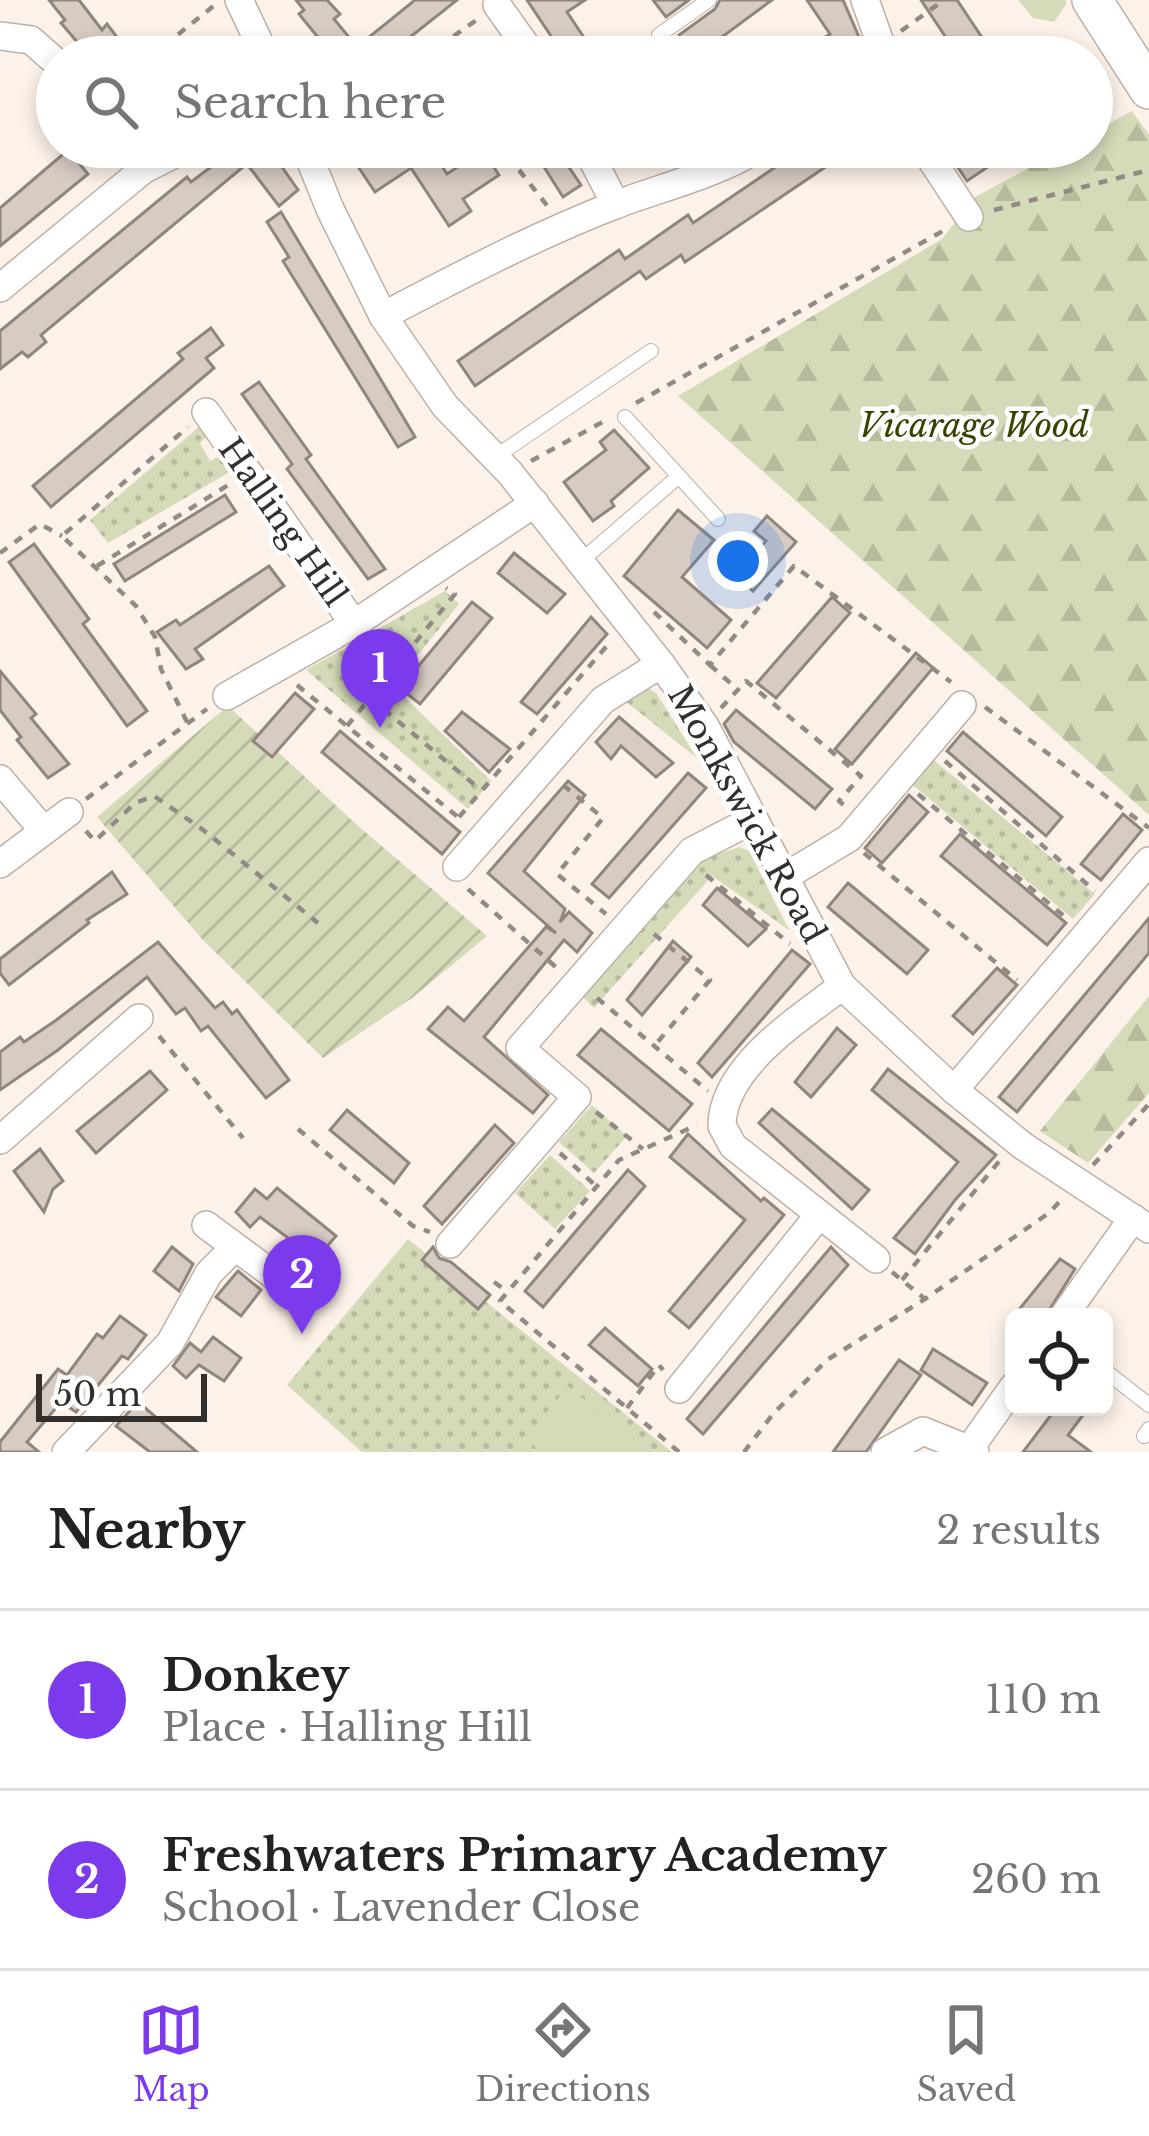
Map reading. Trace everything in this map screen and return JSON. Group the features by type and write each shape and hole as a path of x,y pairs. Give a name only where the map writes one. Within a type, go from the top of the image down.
{"street":[{"path":"239,0 256,36"},
{"path":"865,0 876,36"},
{"path":"1092,0 1149,89"},
{"path":"497,5 519,36"},
{"path":"0,36 36,44"},
{"path":"0,288 147,168"},
{"name":"Monkswick Road","path":"313,168 383,316 445,406 535,503 705,726 842,986 954,1090 1016,1140 1141,1224"},
{"path":"597,168 616,205"},
{"path":"383,316 509,249 724,168"},
{"path":"937,168 969,217"},
{"name":"Halling Hill","path":"206,412 354,624"},
{"name":"Halling Hill","path":"227,696 354,624 535,503"},
{"path":"457,867 603,700 661,664"},
{"path":"786,876 848,839 927,746 961,694"},
{"path":"0,779 44,831"},
{"path":"0,864 69,812"},
{"path":"445,1240 577,1097 520,1048 586,992 624,929 692,851 752,820"},
{"path":"954,1090 1149,861"},
{"path":"842,986 768,1042 728,1094 722,1126 733,1146 876,1259"},
{"path":"0,1140 139,1018"},
{"path":"679,1389 819,1215"},
{"path":"1071,1308 1141,1224"},
{"path":"206,1225 283,1282"},
{"path":"66,1452 170,1343 208,1273 235,1247"},
{"path":"885,1452 923,1431 973,1450 1005,1400"}],"lane":[{"path":"660,36 709,0"},
{"path":"502,465 651,351"},
{"path":"626,417 718,519"},
{"path":"580,562 679,476"},
{"path":"1113,1377 1149,1405"}],"path":[{"path":"176,36 220,0"},
{"path":"899,36 944,0"},
{"path":"453,36 497,5"},
{"path":"518,168 564,226"},
{"path":"502,465 969,217 1149,170"},
{"name":"Halling Hill","path":"62,536 206,412"},
{"path":"97,566 249,472"},
{"path":"0,553 40,524 97,566 136,606 155,637 161,669 187,723"},
{"path":"710,665 794,566 961,694 1149,828"},
{"path":"346,726 454,594 445,587"},
{"path":"639,601 738,689"},
{"path":"459,818 614,639"},
{"path":"276,668 483,837"},
{"path":"705,726 746,681 861,776"},
{"path":"227,696 69,812 95,841 135,803 154,796 318,923"},
{"path":"370,698 482,791"},
{"path":"927,746 1111,905"},
{"path":"542,769 603,818 557,874 624,929"},
{"path":"899,779 1086,935"},
{"path":"848,839 1035,995"},
{"path":"457,867 458,880 723,1109 620,1160 500,1301 679,1452"},
{"path":"706,875 797,950"},
{"path":"654,934 710,980 655,1046"},
{"path":"139,1018 170,1046 243,1138"},
{"path":"577,1097 643,1149"},
{"path":"744,1452 773,1414 827,1360 1049,1213 1149,1104"},
{"path":"298,1129 413,1226 445,1240"},
{"path":"543,1137 596,1187"},
{"path":"902,1280 1016,1140"},
{"path":"876,1259 925,1299"},
{"path":"494,1282 508,1292"},
{"path":"627,1408 659,1365 679,1389"}],"green space":[{"path":"1018,0 1067,3 1054,22 1033,18"},
{"name":"Vicarage Wood","path":"1132,111 1149,135 1149,815 678,396 942,239 975,197 1028,168 1113,168 1113,121"},
{"path":"206,421 215,430 200,443 210,461 229,450 240,466 108,543 90,520"},
{"path":"445,591 459,604 393,686 491,781 468,809 306,670"},
{"path":"648,688 656,693 697,758 625,701"},
{"path":"228,706 487,936 412,998 323,1058 202,939 97,817"},
{"path":"929,756 1095,894 1073,919 908,781"},
{"path":"739,847 749,851 789,930 712,876 594,1008 583,997 684,877 703,859"},
{"path":"1149,996 1149,1093 1088,1163 1040,1131"},
{"path":"592,1105 627,1136 594,1173 559,1142"},
{"path":"550,1155 590,1191 555,1229 515,1193"},
{"path":"408,1239 672,1452 362,1452 287,1385"},
{"path":"568,1386 649,1452 542,1452 525,1439"}],"building":[{"path":"49,0 79,0 102,30 107,24 116,36 72,36 61,23 65,20"},
{"path":"296,0 327,0 340,14 334,19 348,36 317,36 299,14 304,10"},
{"path":"415,0 457,0 412,36 371,36"},
{"path":"527,0 585,0 567,12 583,36 551,36"},
{"path":"653,0 689,0 666,17"},
{"path":"720,0 772,0 723,36 680,36"},
{"path":"807,0 843,0 859,36 827,36 830,34"},
{"path":"921,0 957,0 981,36 945,36"},
{"path":"47,168 83,168 88,174 0,246 0,208"},
{"path":"210,168 242,168 41,335 46,342 28,357 22,352 0,369 0,331 187,177 191,182"},
{"path":"250,168 283,168 298,190 279,206"},
{"path":"359,168 411,168 375,192"},
{"path":"411,168 443,168 447,174 456,168 495,168 499,175 463,199 471,211 449,226"},
{"path":"545,168 570,168 581,185 563,197"},
{"path":"774,168 824,168 685,262 681,255 646,279 640,271 475,386 458,361 619,250 625,259 688,215 693,223"},
{"path":"958,168 986,168 967,181"},
{"path":"281,212 415,437 398,447 283,261 289,257 267,222"},
{"path":"211,328 223,345 206,358 214,368 51,507 33,486 183,359 178,353"},
{"path":"259,382 311,455 306,459 385,569 368,579 287,469 292,464 242,394"},
{"path":"614,430 649,468 593,521 564,482 606,450 600,442"},
{"path":"225,495 236,512 125,581 114,564"},
{"path":"678,510 714,540 682,577 731,620 707,648 624,576"},
{"path":"767,516 796,542 753,591 736,575 766,541 754,531"},
{"path":"34,544 89,619 83,624 147,711 127,726 9,562"},
{"path":"514,553 565,594 547,613 498,573"},
{"path":"269,566 284,586 195,649 203,659 186,669 157,632 176,620 180,625"},
{"path":"832,597 850,613 776,698 757,683"},
{"path":"472,602 492,618 420,704 400,688"},
{"path":"591,617 607,634 537,714 521,702"},
{"path":"916,653 933,668 852,764 835,749"},
{"path":"0,671 69,764 48,778 0,710"},
{"path":"295,693 314,709 272,757 253,741"},
{"path":"736,710 832,789 815,809 734,742 724,724"},
{"path":"462,712 510,749 489,772 445,731"},
{"path":"619,717 673,763 656,777 621,746 611,759 596,742"},
{"path":"340,731 460,832 442,854 322,752"},
{"path":"963,732 1062,817 1046,836 947,751"},
{"path":"688,773 706,788 609,898 592,884"},
{"path":"568,781 585,795 524,871 565,909 560,922 569,912 592,933 577,952 564,940 484,1037 548,1095 533,1113 428,1029 448,1007 464,1021 546,927 556,933 488,873"},
{"path":"909,795 928,812 882,863 865,848"},
{"path":"1123,814 1142,830 1101,880 1081,864"},
{"path":"960,834 1066,923 1047,945 941,856"},
{"path":"112,872 127,894 87,920 9,985 0,973 0,959"},
{"path":"848,883 928,950 907,974 828,907"},
{"path":"717,888 766,929 748,946 703,905"},
{"path":"1149,918 1149,953 1017,1112 999,1097"},
{"path":"673,941 691,957 642,1015 627,1000"},
{"path":"158,942 215,1008 223,1002 232,1014 237,1010 289,1080 266,1098 208,1026 201,1031 185,1008 176,1014 147,977 58,1050 0,1090 0,1052 55,1021"},
{"path":"792,950 810,964 712,1077 698,1063"},
{"path":"997,968 1017,985 973,1034 953,1016"},
{"path":"837,1028 856,1045 811,1097 795,1082"},
{"path":"601,1029 692,1104 669,1131 578,1055"},
{"path":"888,1069 996,1155 915,1254 894,1238 958,1162 872,1090"},
{"path":"150,1071 167,1090 96,1153 77,1131"},
{"path":"772,1109 869,1190 852,1209 759,1123"},
{"path":"347,1110 409,1163 394,1183 330,1130"},
{"path":"495,1125 514,1143 442,1224 424,1206"},
{"path":"688,1134 761,1201 764,1198 784,1215 689,1328 669,1311 745,1220 670,1157"},
{"path":"40,1149 63,1181 53,1189 44,1212 14,1171"},
{"path":"628,1170 645,1186 543,1307 525,1291"},
{"path":"277,1188 336,1236 316,1259 260,1217 250,1227 236,1212 255,1189 267,1199"},
{"path":"172,1247 193,1264 179,1291 154,1271"},
{"path":"433,1247 439,1258 451,1262 490,1295 478,1309 422,1260"},
{"path":"831,1247 848,1265 703,1434 687,1419"},
{"path":"1060,1259 1075,1269 1051,1308 1020,1308"},
{"path":"238,1271 261,1290 241,1316 216,1297"},
{"path":"120,1316 146,1335 128,1359 122,1356 76,1412 61,1402 27,1442 39,1452 0,1452 0,1442 58,1369 67,1375 97,1334 103,1338"},
{"path":"605,1328 652,1369 638,1386 589,1345"},
{"path":"213,1337 241,1358 224,1381 199,1365 186,1378 173,1366 190,1343 201,1352"},
{"path":"933,1349 987,1383 972,1405 921,1370"},
{"path":"899,1360 921,1375 866,1452 833,1452"},
{"path":"138,1402 197,1452 150,1452 116,1426"},
{"path":"1050,1416 1082,1416 1068,1435 1091,1452 1023,1452"}],"place":[{"name":"Donkey","path":"380,728"},
{"name":"Freshwaters Primary Academy","path":"302,1334"}]}
